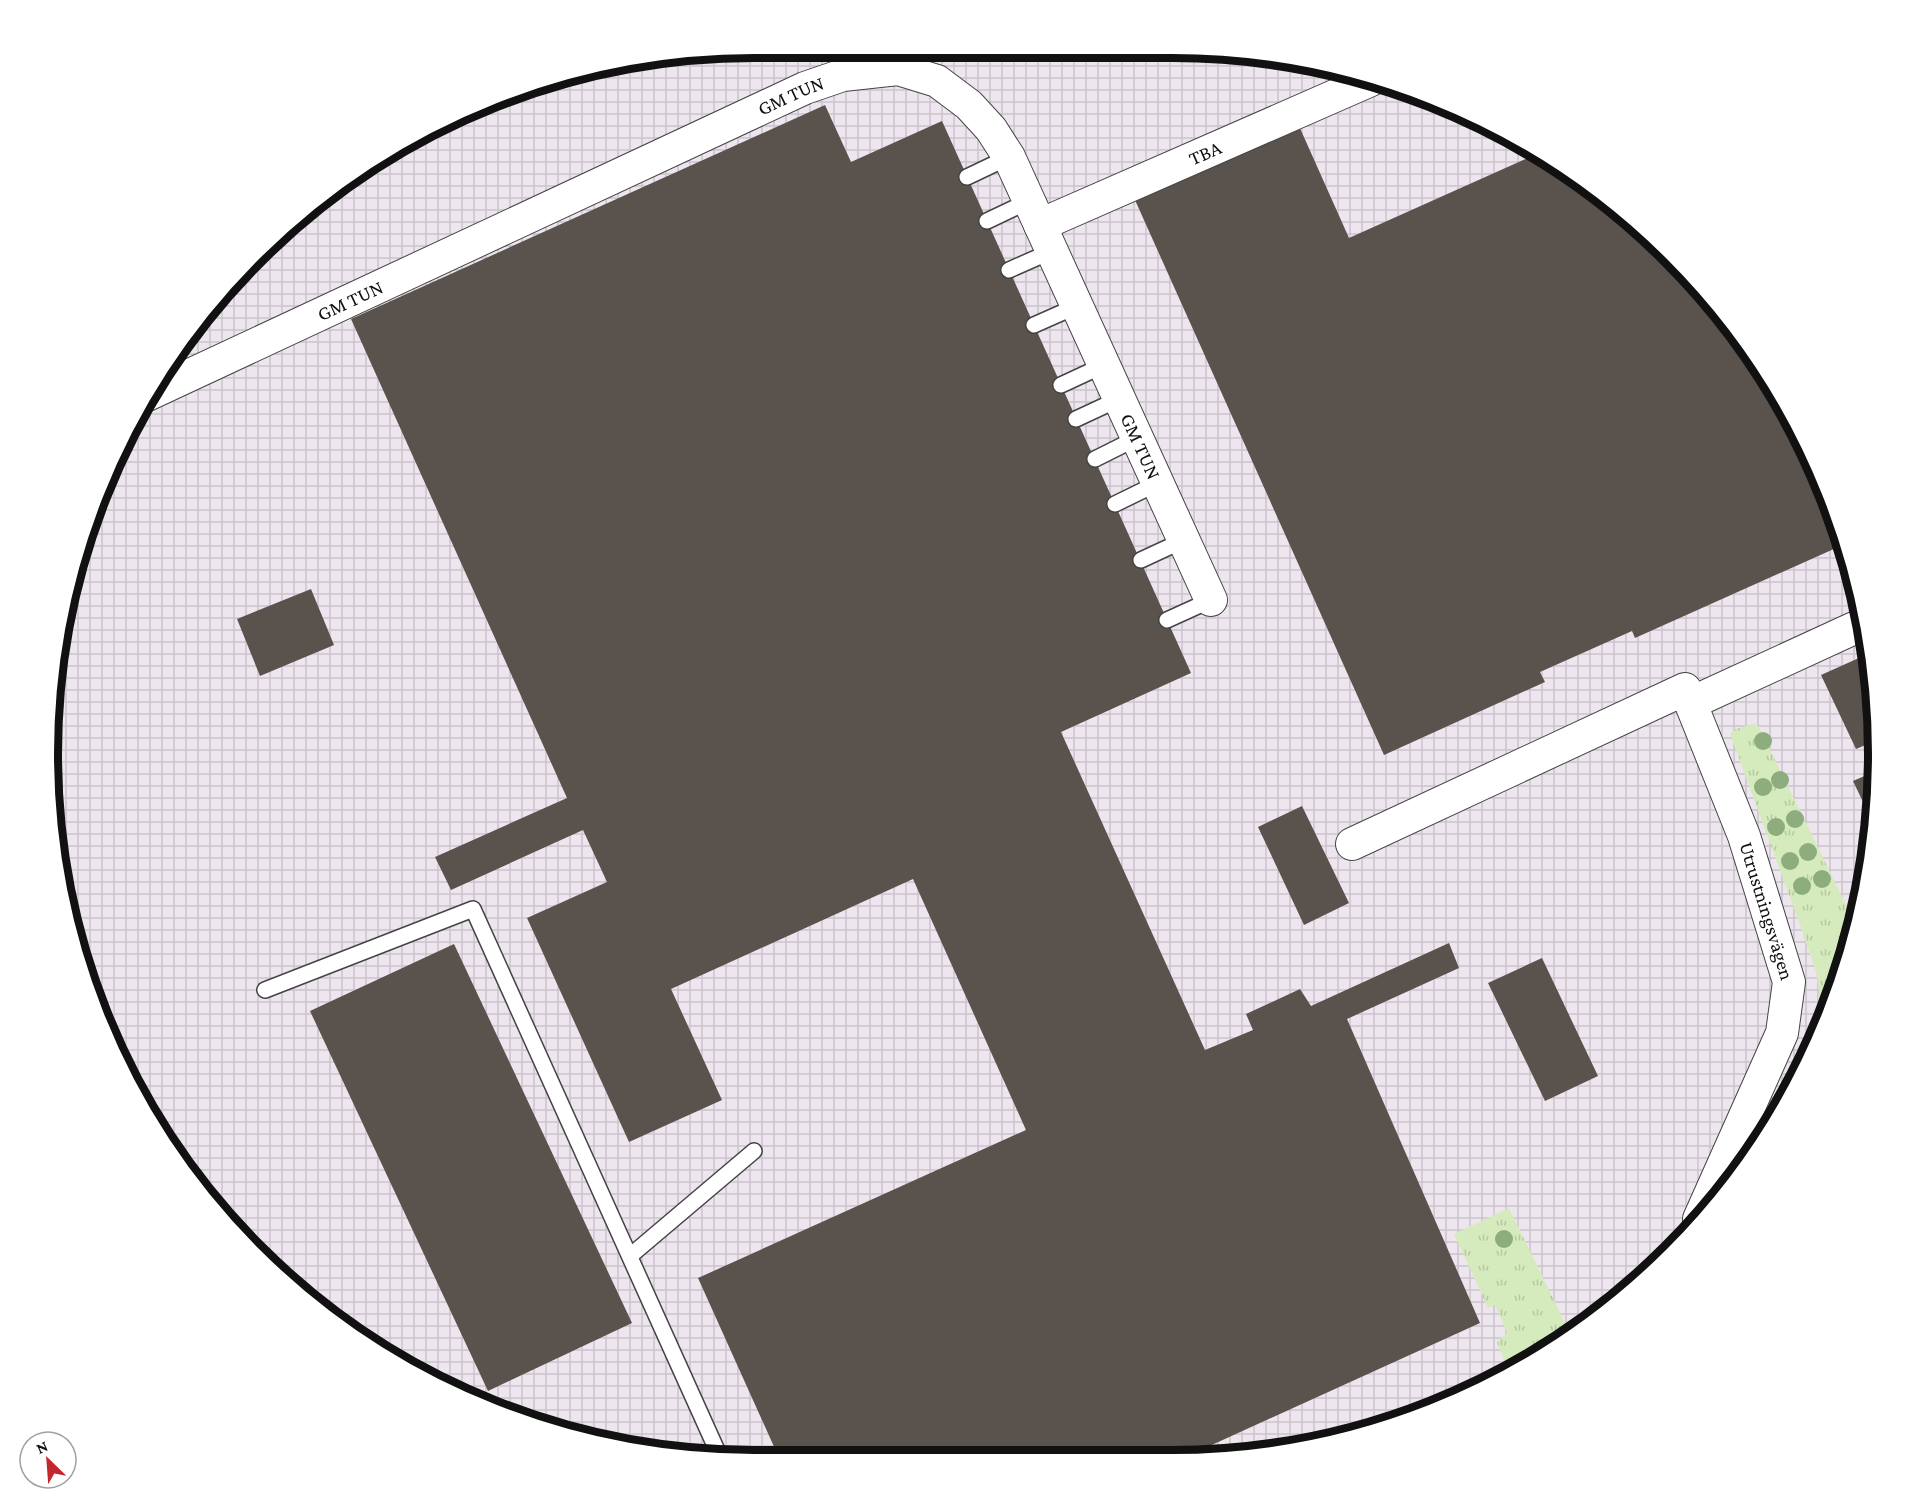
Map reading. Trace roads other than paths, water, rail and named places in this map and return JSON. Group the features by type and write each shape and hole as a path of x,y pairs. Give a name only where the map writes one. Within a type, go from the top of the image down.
{"street":[{"name":"GM TUN","path":"164,387 805,88 843,75 898,69 937,81 969,105 1009,156 1211,600"},
{"name":"TBA","path":"1040,226 1361,85"},
{"path":"1352,844 1688,696 1856,627"},
{"name":"Utrustningsvägen","path":"1688,696 1744,836 1789,982 1782,1033 1711,1193"}],"lane":[{"path":"967,177 1009,156"},
{"path":"987,221 1040,226 1009,270"},
{"path":"1034,325 1077,306"},
{"path":"1061,385 1104,366"},
{"path":"1076,418 1119,399"},
{"path":"1095,459 1137,438"},
{"path":"1115,504 1158,483"},
{"path":"1140,560 1184,540"},
{"path":"1167,620 1211,600"},
{"path":"265,990 473,909 716,1448"},
{"path":"630,1256 754,1150"}]}
